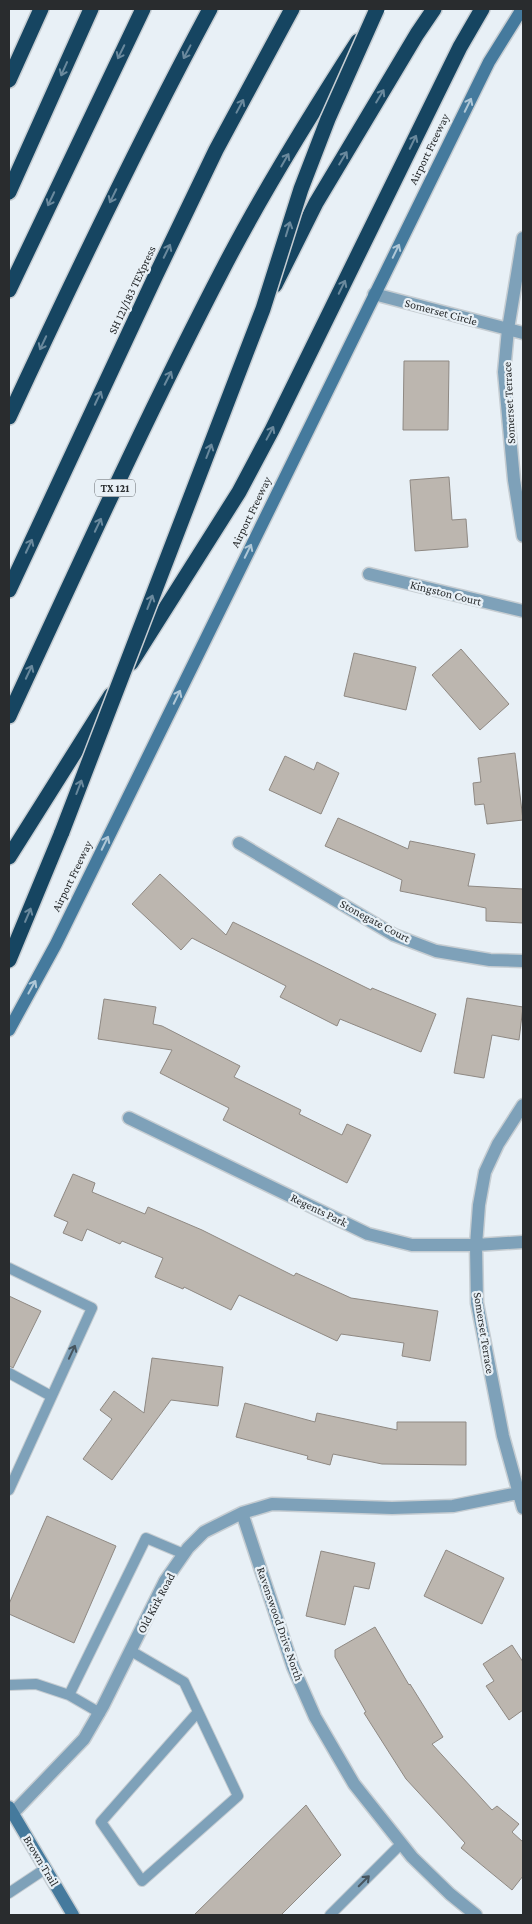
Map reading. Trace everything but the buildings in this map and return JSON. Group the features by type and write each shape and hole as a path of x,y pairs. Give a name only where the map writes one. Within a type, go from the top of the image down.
{"highway":[{"path":"9,80 41,9"},
{"path":"9,192 91,9"},
{"path":"9,290 143,9"},
{"path":"9,417 92,238 161,100 210,9"},
{"name":"SH 121/183 TEXpress","path":"9,590 154,276 216,150 292,9"},
{"path":"9,960 62,832 263,309 300,189 328,120 378,9"},
{"name":"TX 121","path":"9,716 149,414 226,263 309,117 378,9"},
{"path":"263,309 316,204 417,34 434,9"},
{"path":"9,856 238,492 272,430 460,47 482,9"}],"main road":[{"name":"Airport Freeway","path":"9,1030 56,944 489,62 522,9"},
{"name":"Brown Trail","path":"10,1812 73,1915"}],"street":[{"path":"508,329 523,238"},
{"name":"Somerset Circle","path":"374,294 523,333"},
{"name":"Somerset Terrace","path":"508,329 504,372 514,480 523,536"},
{"name":"Kingston Court","path":"369,574 523,611"},
{"name":"Stonegate Court","path":"239,843 394,934 436,951 490,960 523,960"},
{"name":"Somerset Terrace","path":"523,1104 498,1144 485,1172 478,1205 476,1245 477,1303 503,1436 523,1508"},
{"name":"Regents Park","path":"129,1118 368,1234 412,1245 476,1245 523,1242"},
{"name":"Old Kirk Road","path":"10,1812 84,1739 100,1713 165,1581 184,1554 204,1532 242,1513 272,1504 392,1508 453,1506 518,1493"},
{"name":"Ravenswood Drive North","path":"242,1513 293,1667 315,1717 354,1784 401,1844 444,1888 476,1915"}],"lane":[{"path":"9,1268 92,1308 9,1490"},
{"path":"9,1373 51,1396"},
{"path":"69,1695 146,1538 184,1554"},
{"path":"130,1651 184,1682 238,1796 142,1881 100,1822 198,1712"},
{"path":"9,1686 36,1684 69,1695 100,1713"},
{"path":"330,1915 401,1844"},
{"path":"9,1893 46,1868"}]}
